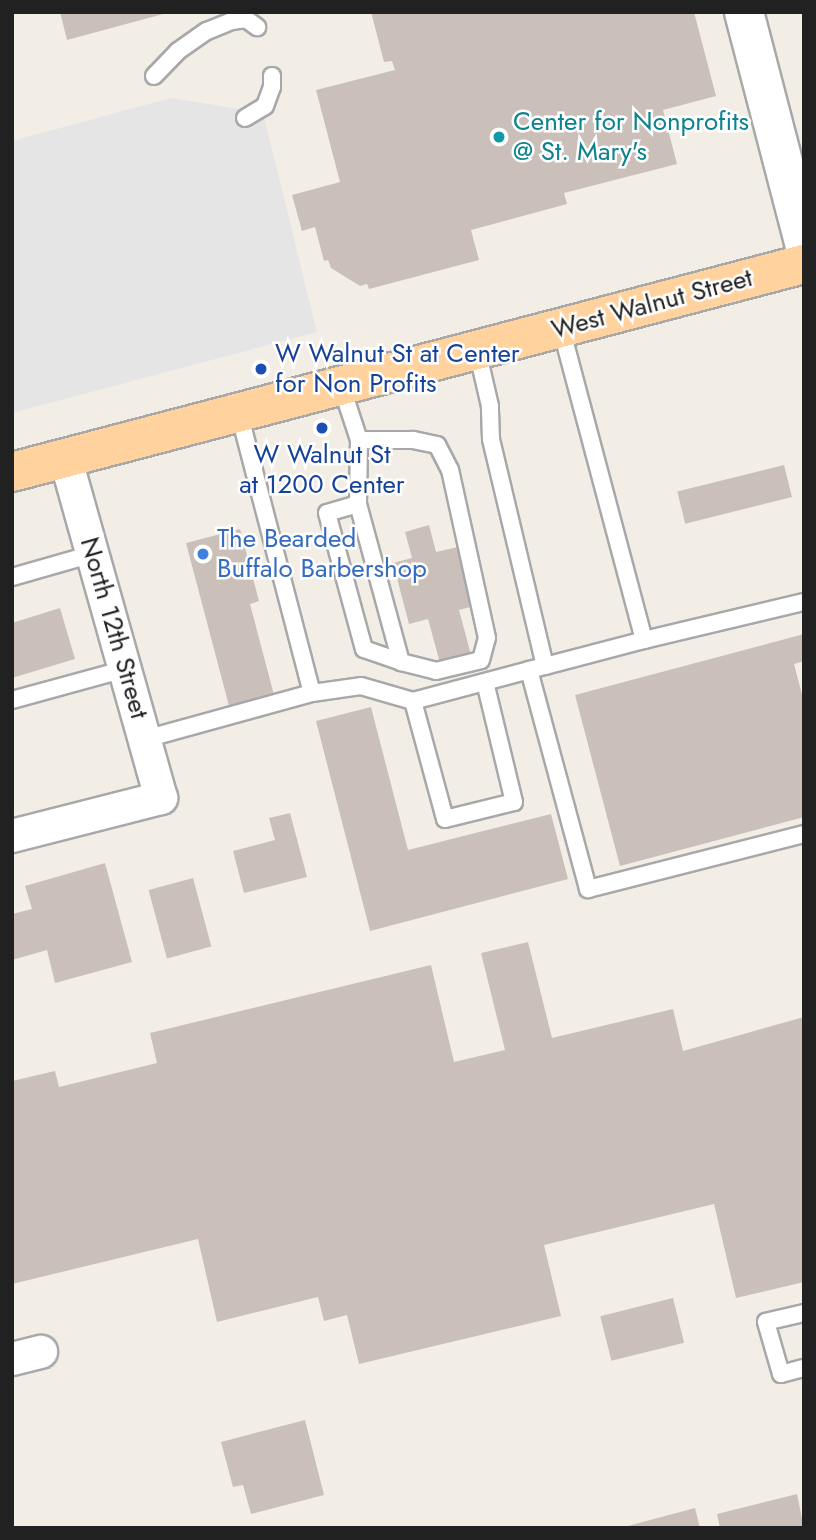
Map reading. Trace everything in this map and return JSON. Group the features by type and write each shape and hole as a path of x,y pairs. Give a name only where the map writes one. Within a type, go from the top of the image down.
{"main road":[{"name":"West Walnut Street","path":"12,472 804,264"}],"street":[{"path":"744,12 804,243"},
{"name":"North 12th Street","path":"12,836 162,798 66,459"}],"lane":[{"path":"154,76 178,51 207,31 232,20 246,19 257,27"},
{"path":"245,118 265,106 272,88 272,76"},
{"path":"561,328 644,640"},
{"path":"477,350 490,405 491,439 537,668 588,889 804,834"},
{"path":"341,386 359,440 358,504 401,662"},
{"path":"239,413 313,693"},
{"path":"358,504 327,513 364,649 436,671 481,660 487,638 450,470 437,445 413,440 359,440"},
{"path":"12,577 93,554"},
{"path":"145,739 313,693 360,686 413,701 644,640 804,602"},
{"path":"12,700 125,669"},
{"path":"413,701 445,819 514,802 485,682"},
{"path":"804,1312 766,1322 781,1374 804,1368"}],"shaded area":[{"path":"171,98 263,113 317,332 12,413 12,141"}],"building":[{"path":"60,12 167,12 167,13 67,40"},
{"name":"Center for Nonprofits @ St. Mary's","path":"371,12 694,12 716,96 663,110 677,164 564,193 567,204 471,230 479,260 369,289 367,284 360,286 331,268 328,260 324,261 315,227 302,231 292,195 340,182 316,90 395,70 392,61 384,62"},
{"path":"784,465 792,497 685,524 677,492"},
{"path":"429,525 436,552 458,547 474,606 459,610 471,655 440,663 428,619 409,624 393,563 412,558 405,532"},
{"path":"240,529 259,601 250,604 274,695 229,706 186,543"},
{"path":"60,608 75,659 12,678 12,623"},
{"path":"804,634 804,661 794,664 804,702 804,817 620,866 575,695"},
{"path":"371,707 408,850 551,814 568,879 370,931 316,721"},
{"path":"290,813 307,877 244,893 233,851 275,840 269,818"},
{"path":"105,863 132,962 55,983 47,950 12,960 12,914 32,909 25,886"},
{"path":"193,878 211,947 167,958 149,890"},
{"path":"528,942 552,1038 673,1009 683,1051 804,1017 804,1282 736,1298 714,1204 544,1245 561,1316 359,1364 347,1315 324,1321 318,1297 217,1322 198,1239 12,1284 12,1081 55,1071 59,1087 157,1063 150,1033 431,965 454,1062 505,1050 481,953"},
{"path":"673,1298 684,1343 611,1361 600,1316"},
{"path":"305,1420 324,1495 251,1514 243,1485 233,1487 221,1442"},
{"path":"797,1494 804,1528 720,1528 717,1514"},
{"path":"695,1508 700,1528 624,1528 624,1527"}],"place":[{"name":"Center for Nonprofits @ St. Mary's","path":"499,137"},
{"name":"W Walnut St at Center for Non Profits","path":"261,369"},
{"name":"W Walnut St at 1200 Center","path":"322,428"},
{"name":"The Bearded Buffalo Barbershop","path":"203,554"}]}
